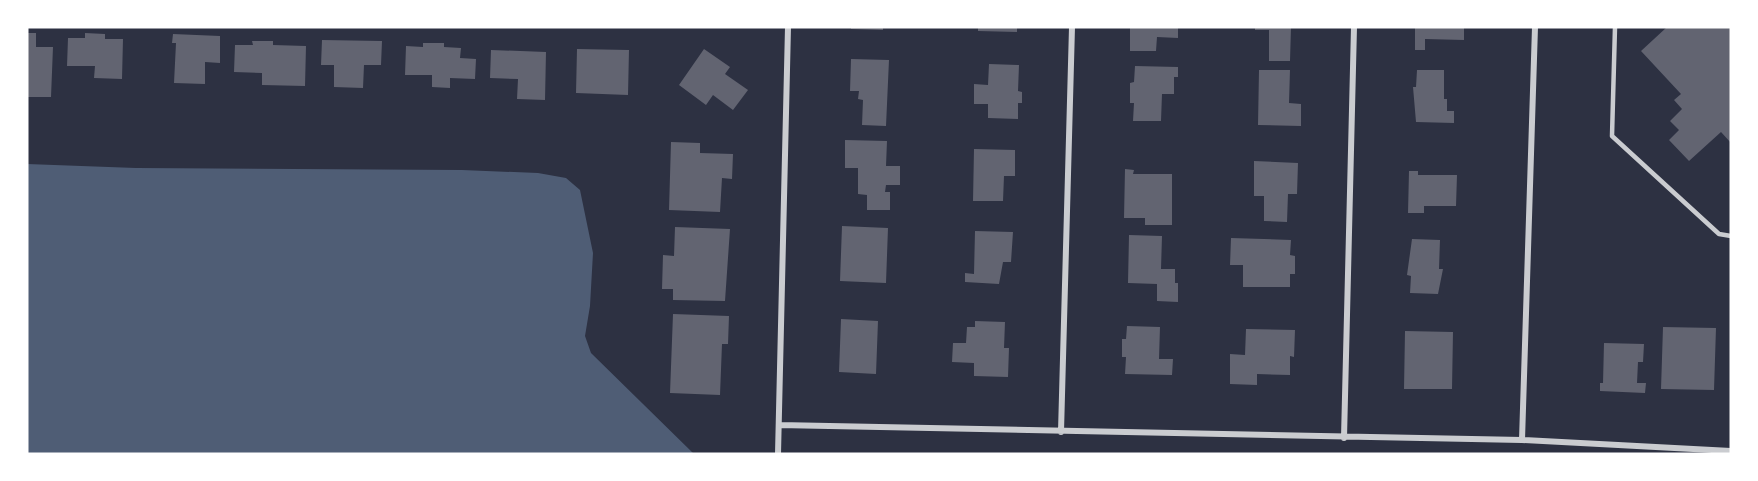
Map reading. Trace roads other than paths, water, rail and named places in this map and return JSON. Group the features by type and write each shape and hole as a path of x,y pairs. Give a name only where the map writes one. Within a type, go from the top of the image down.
{"street":[{"path":"778,454 788,27"},
{"path":"1061,432 1072,27"},
{"path":"1344,438 1354,27"},
{"path":"1522,440 1536,27"},
{"path":"779,425 1522,440 1731,451"}],"lane":[{"path":"1615,27 1612,136 1719,234 1731,236"}],"water":[{"path":"27,164 136,168 462,170 538,173 566,178 580,190 593,253 590,306 585,336 591,353 694,454 27,454"}]}
